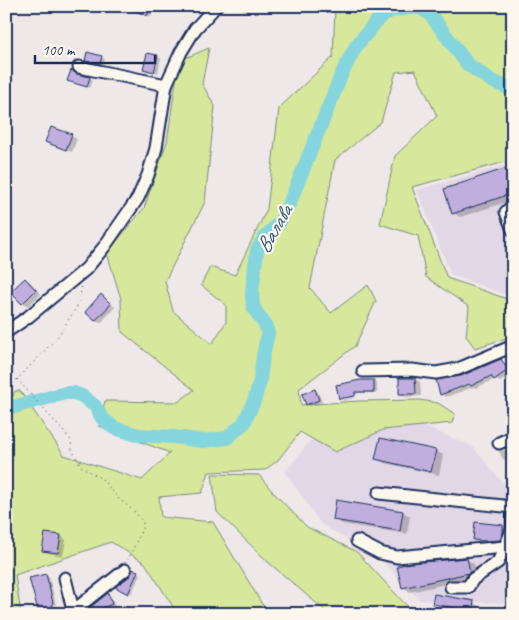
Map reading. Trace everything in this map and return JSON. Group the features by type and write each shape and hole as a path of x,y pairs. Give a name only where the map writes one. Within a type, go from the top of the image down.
{"street":[{"path":"6,332 28,317 86,269 104,247 138,198 148,175 156,148 166,85 185,44 195,29 216,6"},
{"path":"78,67 166,85"},
{"path":"513,205 506,212 513,230"},
{"path":"363,372 412,370 436,373 458,370 513,346"},
{"path":"499,443 513,437"},
{"path":"379,493 513,506"},
{"path":"451,587 468,587 473,579 498,562 512,530 513,514"},
{"path":"358,541 380,553 397,557 505,547"},
{"path":"65,578 73,612 125,570"}],"path":[{"path":"6,391 56,339 78,305 82,287"},
{"path":"17,379 71,440 72,450 82,467 102,478 119,499 134,511 143,522 143,527 132,549 125,570"}],"shaded area":[{"path":"513,163 513,297 451,275 417,190"},
{"path":"331,416 414,422 473,447 513,495 513,570 504,603 420,600 379,558 321,524 285,472"}],"green space":[{"path":"335,6 444,6 450,10 455,6 513,6 513,160 412,187 447,278 513,301 513,336 475,348 466,336 469,307 426,277 418,236 380,224 395,156 437,116 415,70 396,72 381,122 335,160 310,288 331,313 368,285 376,301 355,346 299,389 301,405 358,401 420,400 438,403 455,414 452,423 383,430 335,452 300,432 278,460 265,470 209,472 202,493 159,497 161,517 213,522 268,614 180,614 174,608 145,563 111,542 15,575 21,614 6,614 6,408 15,391 20,391 64,455 142,480 170,453 99,426 105,401 178,402 194,390 122,332 121,299 107,253 144,208 167,142 176,80 181,60 209,48 202,84 215,106 205,202 165,281 173,311 212,344 226,322 226,305 201,285 210,267 235,275 267,209 279,108 333,57"},
{"path":"212,474 259,475 307,527 357,552 407,606 437,614 329,614 268,562 217,512"}],"building":[{"path":"124,6 151,6 147,16"},
{"path":"87,52 102,56 100,64 85,61"},
{"path":"147,53 158,55 154,72 143,69"},
{"path":"71,70 77,74 90,77 87,87 67,81"},
{"path":"51,127 72,134 66,150 45,142"},
{"path":"513,166 513,193 452,214 444,189"},
{"path":"25,278 36,290 22,304 10,292"},
{"path":"101,294 111,304 95,321 85,312"},
{"path":"501,359 508,370 494,380 491,376 471,386 469,384 440,395 436,380 461,376"},
{"path":"399,378 415,378 416,394 399,394"},
{"path":"360,380 374,380 374,392 355,392 355,396 339,399 336,385"},
{"path":"315,389 319,400 306,405 302,394"},
{"path":"380,438 436,450 431,472 375,459"},
{"path":"336,500 403,511 400,531 333,520"},
{"path":"475,522 503,525 503,533 500,540 473,540"},
{"path":"45,533 61,535 58,553 42,551"},
{"path":"467,558 469,573 402,588 397,566 410,563"},
{"path":"132,569 138,571 128,594 115,587 130,576"},
{"path":"46,574 55,614 39,614 29,578"},
{"path":"108,593 112,604 92,612 93,614 82,614"},
{"path":"434,594 474,601 472,614 455,613 456,608 432,604"}],"waterway":[{"name":"Валава","path":"6,409 66,393 74,393 82,396 95,406 102,418 114,428 138,435 203,441 227,438 244,423 254,401 260,381 268,334 266,326 253,307 252,293 257,250 265,237 279,223 290,202 342,73 356,46 381,16 392,10 419,7 430,14 468,65 492,81 513,90"}]}
